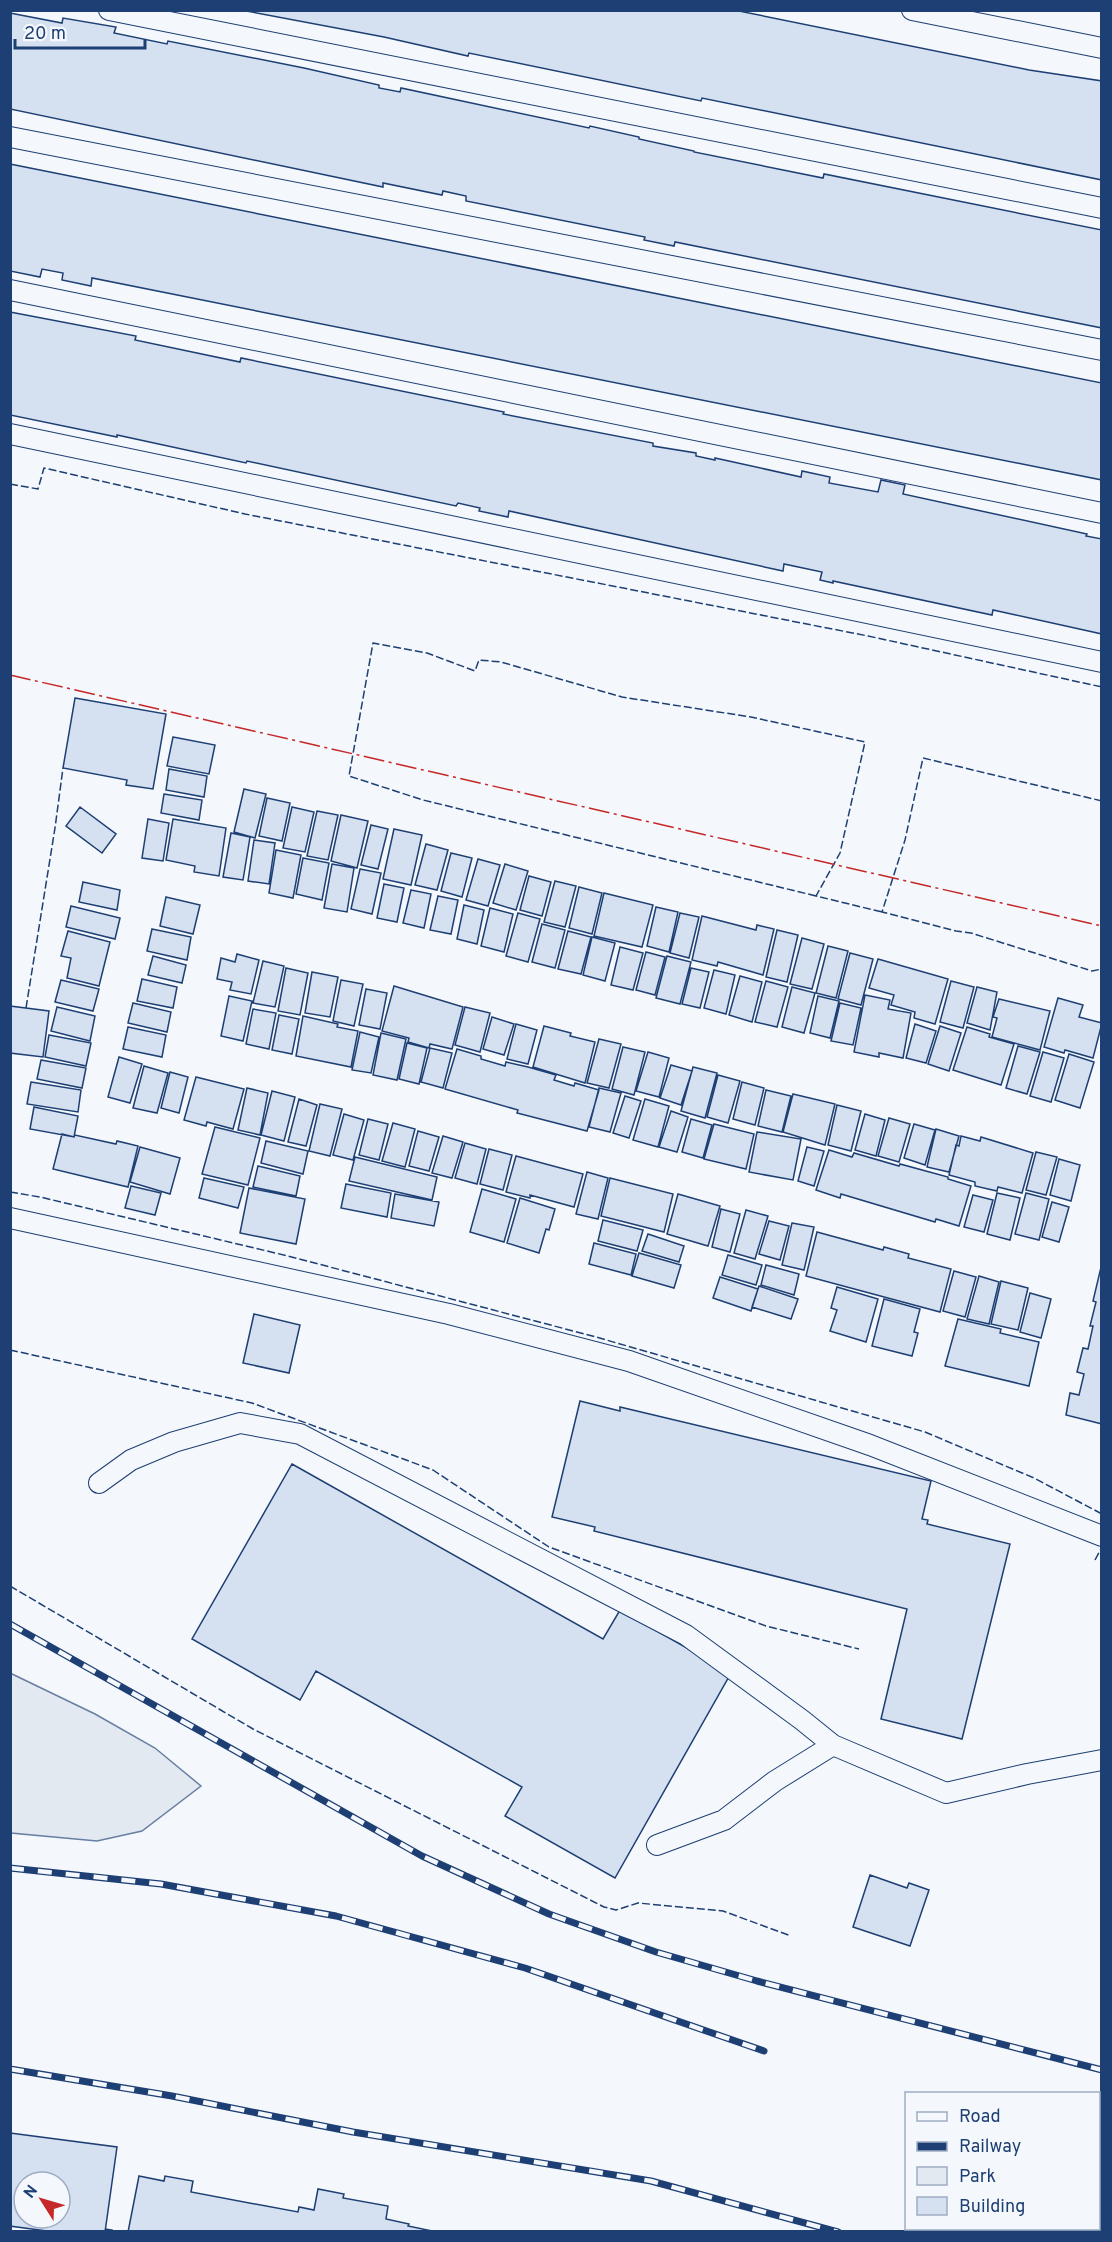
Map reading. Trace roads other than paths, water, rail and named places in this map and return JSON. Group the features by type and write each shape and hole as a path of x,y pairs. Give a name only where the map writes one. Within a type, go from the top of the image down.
{"lane":[{"path":"109,10 1101,208"},
{"path":"912,10 1101,48"},
{"path":"10,137 1101,350"},
{"path":"10,290 1101,513"},
{"path":"10,434 1101,662"},
{"path":"10,1218 449,1314 629,1361 870,1445 1101,1536"},
{"path":"99,1483 131,1460 174,1442 240,1423 300,1434 686,1635 833,1745 946,1793 1101,1760"},
{"path":"657,1845 723,1820 775,1781 833,1745"}],"railway":[{"path":"10,1624 422,1856 549,1914 656,1952 757,1981 1102,2070"},
{"path":"10,1868 161,1884 336,1916 525,1968 764,2051"},
{"path":"10,2069 172,2096 353,2132 651,2181 838,2232"}]}
